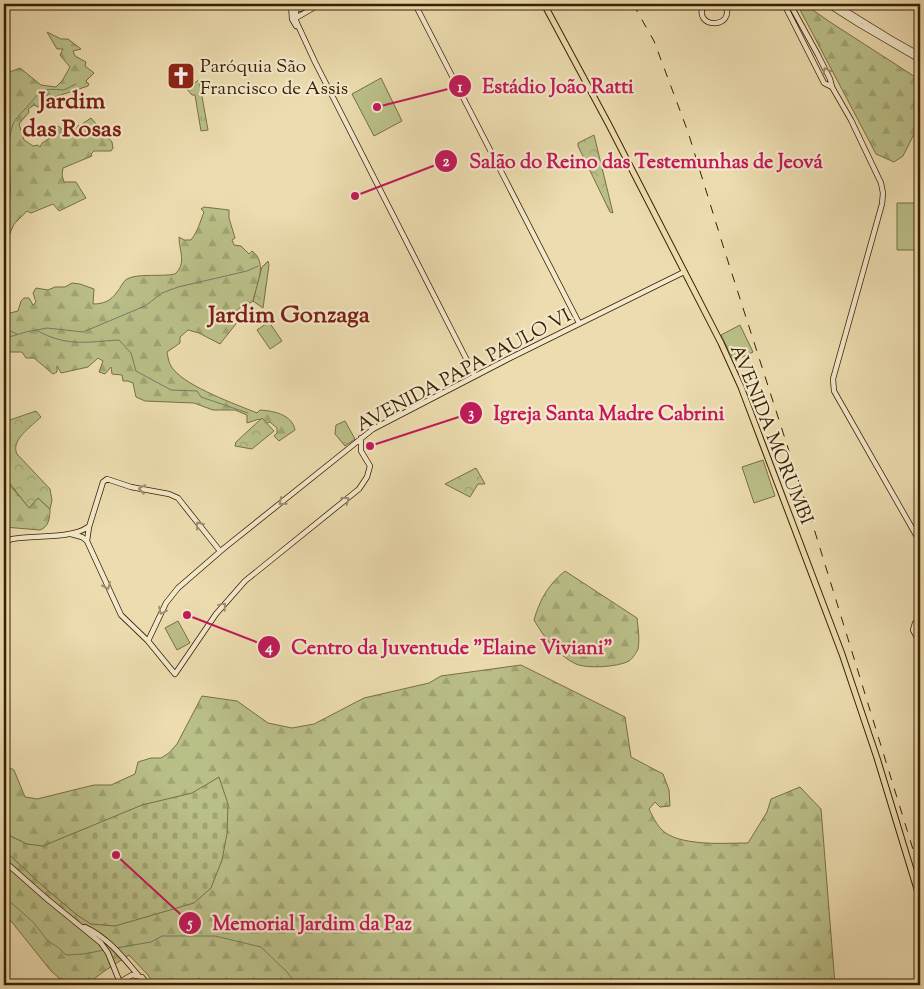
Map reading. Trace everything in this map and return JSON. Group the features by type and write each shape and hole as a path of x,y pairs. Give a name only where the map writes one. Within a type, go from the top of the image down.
{"main road":[{"path":"296,6 308,4"},
{"path":"294,19 320,4"},
{"path":"415,4 579,323"},
{"name":"AVENIDA MORUMBI","path":"544,4 609,124 721,343 741,387 842,654 877,758 920,899"},
{"path":"704,4 703,17 710,23 722,21 732,4"},
{"path":"725,4 727,10"},
{"path":"784,4 824,83 832,87"},
{"path":"790,4 851,120 883,193 877,222 834,379 834,391 920,542"},
{"path":"827,4 920,60"},
{"path":"835,4 920,55"},
{"path":"296,6 300,13 303,14"},
{"path":"296,6 294,19 307,46 476,376"},
{"name":"AVENIDA PAPA PAULO VI","path":"148,641 163,609 174,592 220,551 361,438 380,425 579,323 684,272"},
{"path":"70,534 82,537 87,541 120,615 148,641 174,674 216,614 245,581 360,489 367,477 370,466 361,450 361,438"},
{"path":"347,450 361,450"},
{"path":"87,541 89,527 100,490 103,482 107,479 131,487 169,494 178,498 220,551"},
{"path":"4,545 7,541 19,538 70,534 81,532 89,527"},
{"path":"920,618 913,626 920,643"},
{"path":"4,861 47,900 79,924 106,950 121,985"},
{"path":"79,924 104,938 138,975 146,980 148,985"},
{"path":"121,985 127,976 138,975"}],"green space":[{"path":"797,4 804,4 920,80 920,122 903,156 894,162 876,154"},
{"path":"47,32 61,39 68,39 81,49 73,51 75,56 86,62 85,66 94,73 86,81 89,84 88,86 46,100 47,104 38,107 34,105 28,109 29,112 19,124 24,140 33,146 38,145 40,147 42,143 55,135 55,128 58,126 69,134 79,125 91,135 96,135 96,132 82,124 91,118 112,142 113,148 111,151 94,151 91,154 92,156 63,168 64,182 76,182 86,198 59,211 53,204 31,213 27,211 14,224 4,247 4,88 10,72 20,68 41,85 56,87 62,81 70,67 60,55 63,49 57,49"},
{"path":"381,78 402,121 374,136 352,94"},
{"path":"199,80 208,130 201,131 195,95 192,95 186,88"},
{"path":"594,135 613,213 610,212 578,146 578,143"},
{"path":"897,203 920,203 920,250 897,250"},
{"path":"204,207 229,210 229,218 235,238 232,240 234,245 241,246 249,254 252,251 257,256 260,268 259,281 253,301 250,303 247,301 233,314 239,320 220,344 199,333 188,330 180,337 180,343 167,352 170,364 181,376 201,389 257,413 260,410 281,414 290,420 295,430 279,441 274,436 277,433 277,428 270,422 265,424 259,419 247,423 247,415 235,410 213,410 194,403 145,401 136,397 133,383 123,381 122,375 112,374 111,367 105,374 99,372 103,361 98,358 88,367 61,373 57,366 57,372 53,374 34,358 26,358 22,352 4,352 4,318 10,313 18,311 24,298 29,298 33,305 36,302 33,293 36,288 48,290 55,287 65,287 72,283 80,284 94,289 93,304 97,304 109,300 115,295 125,280 132,277 175,274 179,270 182,261 179,237 184,240 191,240 199,226 204,212 201,209"},
{"path":"268,261 263,308 253,301 262,267"},
{"path":"269,322 282,341 270,349 257,330"},
{"path":"740,325 753,352 734,361 721,335"},
{"path":"36,411 41,417 19,439 16,449 17,454 50,489 52,500 50,509 38,498 29,508 4,476 4,422"},
{"path":"262,418 274,431 252,449 235,446 236,442"},
{"path":"345,421 355,439 345,446 335,434 336,425"},
{"path":"763,460 775,496 754,503 742,467"},
{"path":"476,468 485,484 478,484 470,497 445,484"},
{"path":"4,476 6,481 29,507 38,498 50,509 48,521 43,529 4,527"},
{"path":"565,571 637,618 638,649 629,661 618,665 602,667 581,666 557,651 542,633 534,620 536,612 549,587"},
{"path":"178,621 190,643 177,650 165,628"},
{"path":"521,665 625,717 631,757 663,774 669,790 670,806 660,807 655,802 649,809 659,827 669,835 679,839 702,843 748,843 767,812 771,799 800,787 821,809 835,985 155,985 129,955 86,985 67,985 51,971 11,921 4,921 4,765 14,770 25,797 37,799 94,785 111,785 135,774 138,762 151,758 161,758 169,753 177,744 202,696 237,701 268,723 292,728 314,724 364,698 429,683 441,676"},
{"path":"219,777 228,804 227,834 222,860 211,888 194,903 115,926 91,924 77,915 44,887 4,850 4,833 27,844 43,846 142,805 192,793"}],"waterway":[{"path":"4,221 10,198 9,141 13,124 43,90 64,90 76,84"},
{"path":"4,340 26,332 47,328 83,332 145,306 162,293 178,287 247,271 258,266"},
{"path":"4,328 17,334"},
{"path":"36,330 67,341 119,340 131,353 136,371 171,390 197,391 201,397 248,413"},
{"path":"4,900 8,900 33,922 48,941 66,955 104,950"},
{"path":"116,948 151,942 162,936 215,936 261,947 287,972 297,985"}],"railway":[{"path":"633,4 654,41 688,132 815,532 920,872"}],"place":[{"name":"Paróquia São Francisco de Assis","path":"181,76"},
{"name":"Estádio João Ratti","path":"377,107"},
{"name":"Salão do Reino das Testemunhas de Jeová","path":"355,196"},
{"name":"Igreja Santa Madre Cabrini","path":"370,446"},
{"name":"Centro da Juventude \"Elaine Viviani\"","path":"187,615"},
{"name":"Memorial Jardim da Paz","path":"116,855"}],"district":[{"name":"Jardim das Rosas","path":"72,114"},
{"name":"Jardim Gonzaga","path":"289,314"}]}
